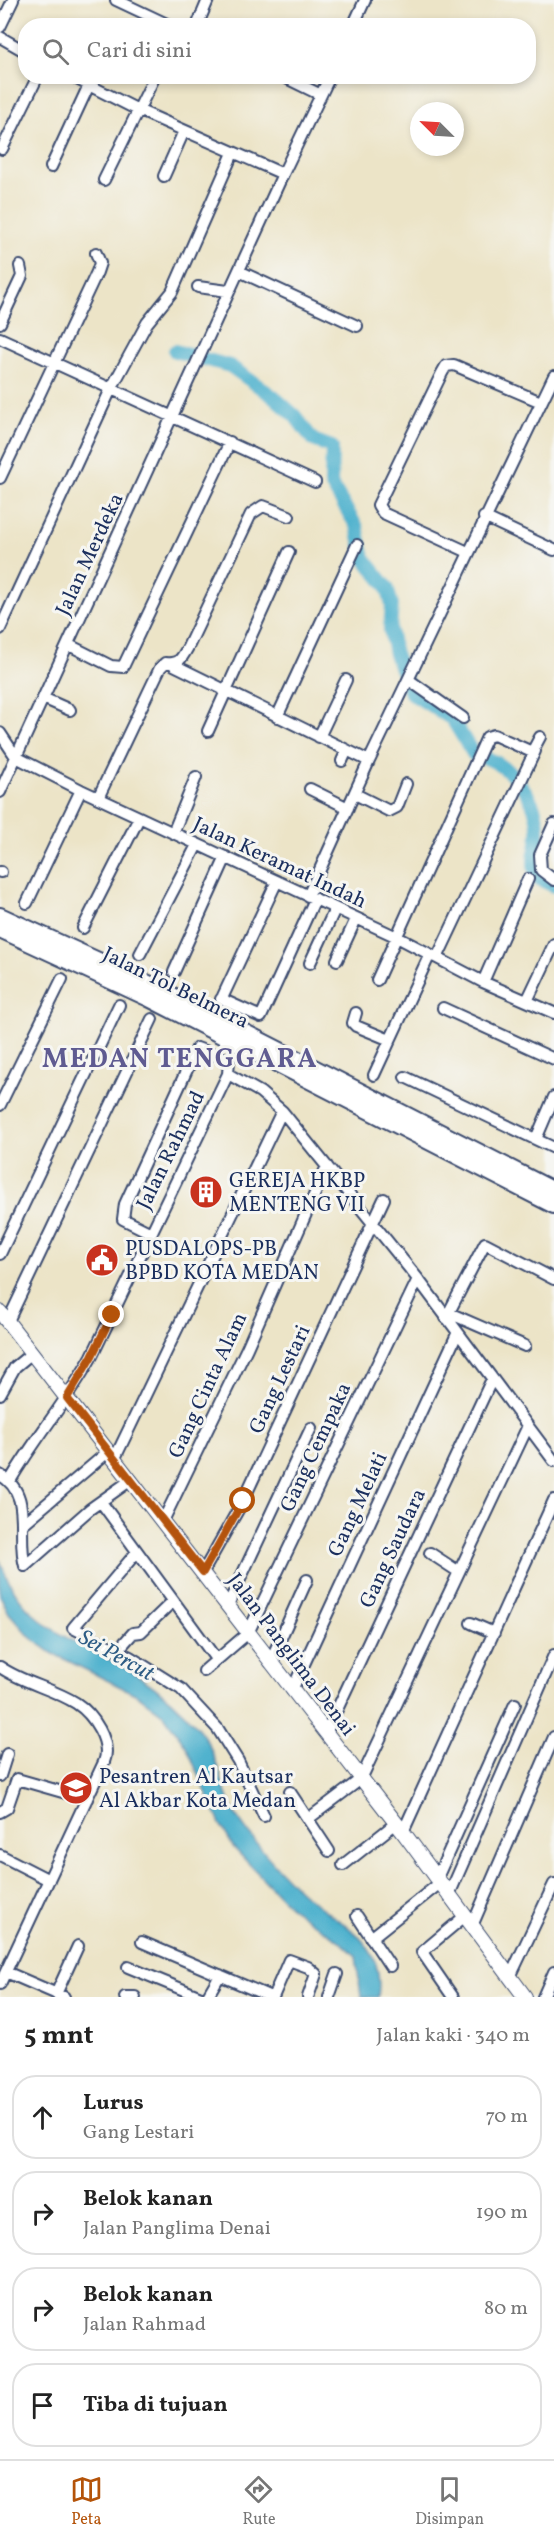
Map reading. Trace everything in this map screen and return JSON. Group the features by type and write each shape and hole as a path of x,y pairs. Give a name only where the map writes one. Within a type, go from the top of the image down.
{"highway":[{"name":"Jalan Tol Belmera","path":"0,916 155,987 554,1191"},
{"name":"Jalan Tol Belmera","path":"0,929 149,998 554,1204"}],"main road":[{"name":"Jalan Panglima Denai","path":"2,1316 203,1572 439,1880 525,1997"}],"street":[{"path":"0,27 13,0"},
{"path":"116,0 139,5 159,18"},
{"path":"200,18 208,0"},
{"path":"357,18 365,0"},
{"path":"0,37 18,47"},
{"path":"2,149 34,84"},
{"path":"86,84 184,131 283,174"},
{"path":"104,180 151,84"},
{"path":"299,84 321,94"},
{"name":"Jalan Merdeka","path":"0,792 174,418 204,343 326,84"},
{"path":"51,167 89,86"},
{"path":"164,176 184,131"},
{"path":"0,629 111,389 147,323 176,282 233,153"},
{"path":"0,478 99,268 96,253"},
{"path":"0,323 22,276 20,267"},
{"path":"239,271 357,327"},
{"path":"198,287 228,291"},
{"path":"0,338 315,482"},
{"path":"468,552 383,513 378,505 442,373 446,366 454,364 541,402"},
{"path":"277,881 222,998 261,1017 369,760 484,517 554,376"},
{"path":"69,645 111,666 123,667 230,442"},
{"path":"174,664 179,662 188,647 254,511 263,506 289,516"},
{"path":"484,517 554,550"},
{"path":"277,717 357,545"},
{"path":"208,731 289,552"},
{"path":"98,798 160,668 165,663 174,664 277,717 369,760"},
{"path":"319,737 346,680"},
{"path":"408,681 463,718"},
{"path":"43,698 70,710"},
{"name":"Jalan Keramat Indah","path":"0,734 16,757 81,790 397,937 483,982 554,1013"},
{"path":"377,980 477,757 490,735 529,752 535,751"},
{"path":"374,1075 524,778 540,737"},
{"path":"342,761 347,750"},
{"path":"173,833 196,777"},
{"path":"355,794 389,811 397,807 406,784"},
{"path":"310,789 348,807"},
{"path":"27,903 81,790"},
{"path":"83,928 140,818"},
{"path":"554,824 540,855 541,870 554,880"},
{"path":"140,954 196,845"},
{"path":"174,972 226,857"},
{"path":"483,982 528,879"},
{"path":"310,963 335,909"},
{"path":"337,960 356,919"},
{"path":"527,1001 554,944"},
{"path":"0,1105 62,979"},
{"path":"0,1254 119,1005"},
{"path":"443,1008 554,1059"},
{"path":"356,1013 353,1023 356,1026 390,1040"},
{"path":"2,1316 152,1019"},
{"name":"Jalan Rahmad","path":"5,1478 67,1398 92,1356 228,1074 229,1060 214,1053 197,1048 125,1204 123,1219 151,1233"},
{"path":"228,1074 260,1092 282,1112 448,1316 457,1334 554,1461"},
{"path":"405,1077 554,1148"},
{"path":"536,1138 554,1097"},
{"path":"23,1524 112,1455 282,1112"},
{"name":"Gang Cinta Alam","path":"163,1521 247,1348 327,1166"},
{"name":"Gang Lestari","path":"203,1572 248,1491 384,1199"},
{"path":"448,1316 485,1243 554,1279"},
{"name":"Gang Cempaka","path":"248,1633 418,1279"},
{"path":"448,1316 525,1346"},
{"name":"Gang Melati","path":"292,1690 457,1334"},
{"path":"0,1394 15,1367 32,1353"},
{"name":"Gang Saudara","path":"326,1733 492,1379"},
{"path":"308,1819 361,1779 528,1426"},
{"path":"228,1605 311,1428"},
{"path":"5,1478 18,1494 23,1524 25,1566 101,1502 131,1480"},
{"path":"343,1865 399,1828 494,1633 554,1500"},
{"path":"101,1502 136,1553 216,1659"},
{"path":"136,1553 73,1628 117,1650 173,1683 218,1730 240,1763 256,1804 264,1816"},
{"path":"430,1553 459,1572"},
{"path":"270,1662 307,1580"},
{"path":"117,1650 133,1633 141,1632 172,1601"},
{"path":"471,1623 494,1633"},
{"path":"204,1671 248,1633"},
{"path":"450,1895 554,1655"},
{"path":"0,1668 15,1677 75,1702 99,1729 107,1753 0,1984"},
{"path":"372,1938 439,1880 515,1704"},
{"path":"452,1997 422,1952 469,1921 554,1737"},
{"path":"7,1754 0,1776 87,1799"},
{"path":"0,1812 7,1808 17,1779"},
{"path":"290,1792 329,1851"},
{"path":"0,1855 49,1880"},
{"path":"510,1977 554,1884"},
{"path":"357,1916 390,1966"},
{"path":"142,1942 272,1997 289,1960 308,1967 316,1974 308,1997"},
{"path":"6,1972 60,1995 78,1946"},
{"path":"128,1967 201,1997"},
{"path":"543,1997 554,1972"},
{"path":"329,1997 337,1974"},
{"path":"207,1997 220,1976"},
{"path":"240,1997 244,1985"},
{"path":"124,1997 135,1997"}],"water":[{"name":"Sei Percut","path":"0,1560 20,1600 34,1614 66,1637 140,1677 172,1702 197,1727 213,1755 232,1809 248,1832 294,1885 365,1943 374,1958 378,1975 378,1997 361,1997 356,1956 338,1940 291,1908 234,1848 220,1824 186,1746 164,1715 137,1695 52,1653 31,1638 9,1613 0,1595"}],"waterway":[{"path":"175,351 230,366 274,397 295,416 313,440 332,447 331,484 357,527 364,558 387,587 392,605 390,629 395,654 411,693 452,719 474,755 497,763 517,780 532,803 536,815 538,841 534,863 537,878 554,886"}],"place":[{"name":"GEREJA HKBP MENTENG VII","path":"206,1192"},
{"name":"PUSDALOPS-PB BPBD KOTA MEDAN","path":"102,1260"},
{"name":"Pesantren Al Kautsar Al Akbar Kota Medan","path":"76,1788"}],"district":[{"name":"MEDAN TENGGARA","path":"180,1058"}],"route":[{"path":"112,1315 74,1390 67,1398 203,1572 243,1501"}]}
